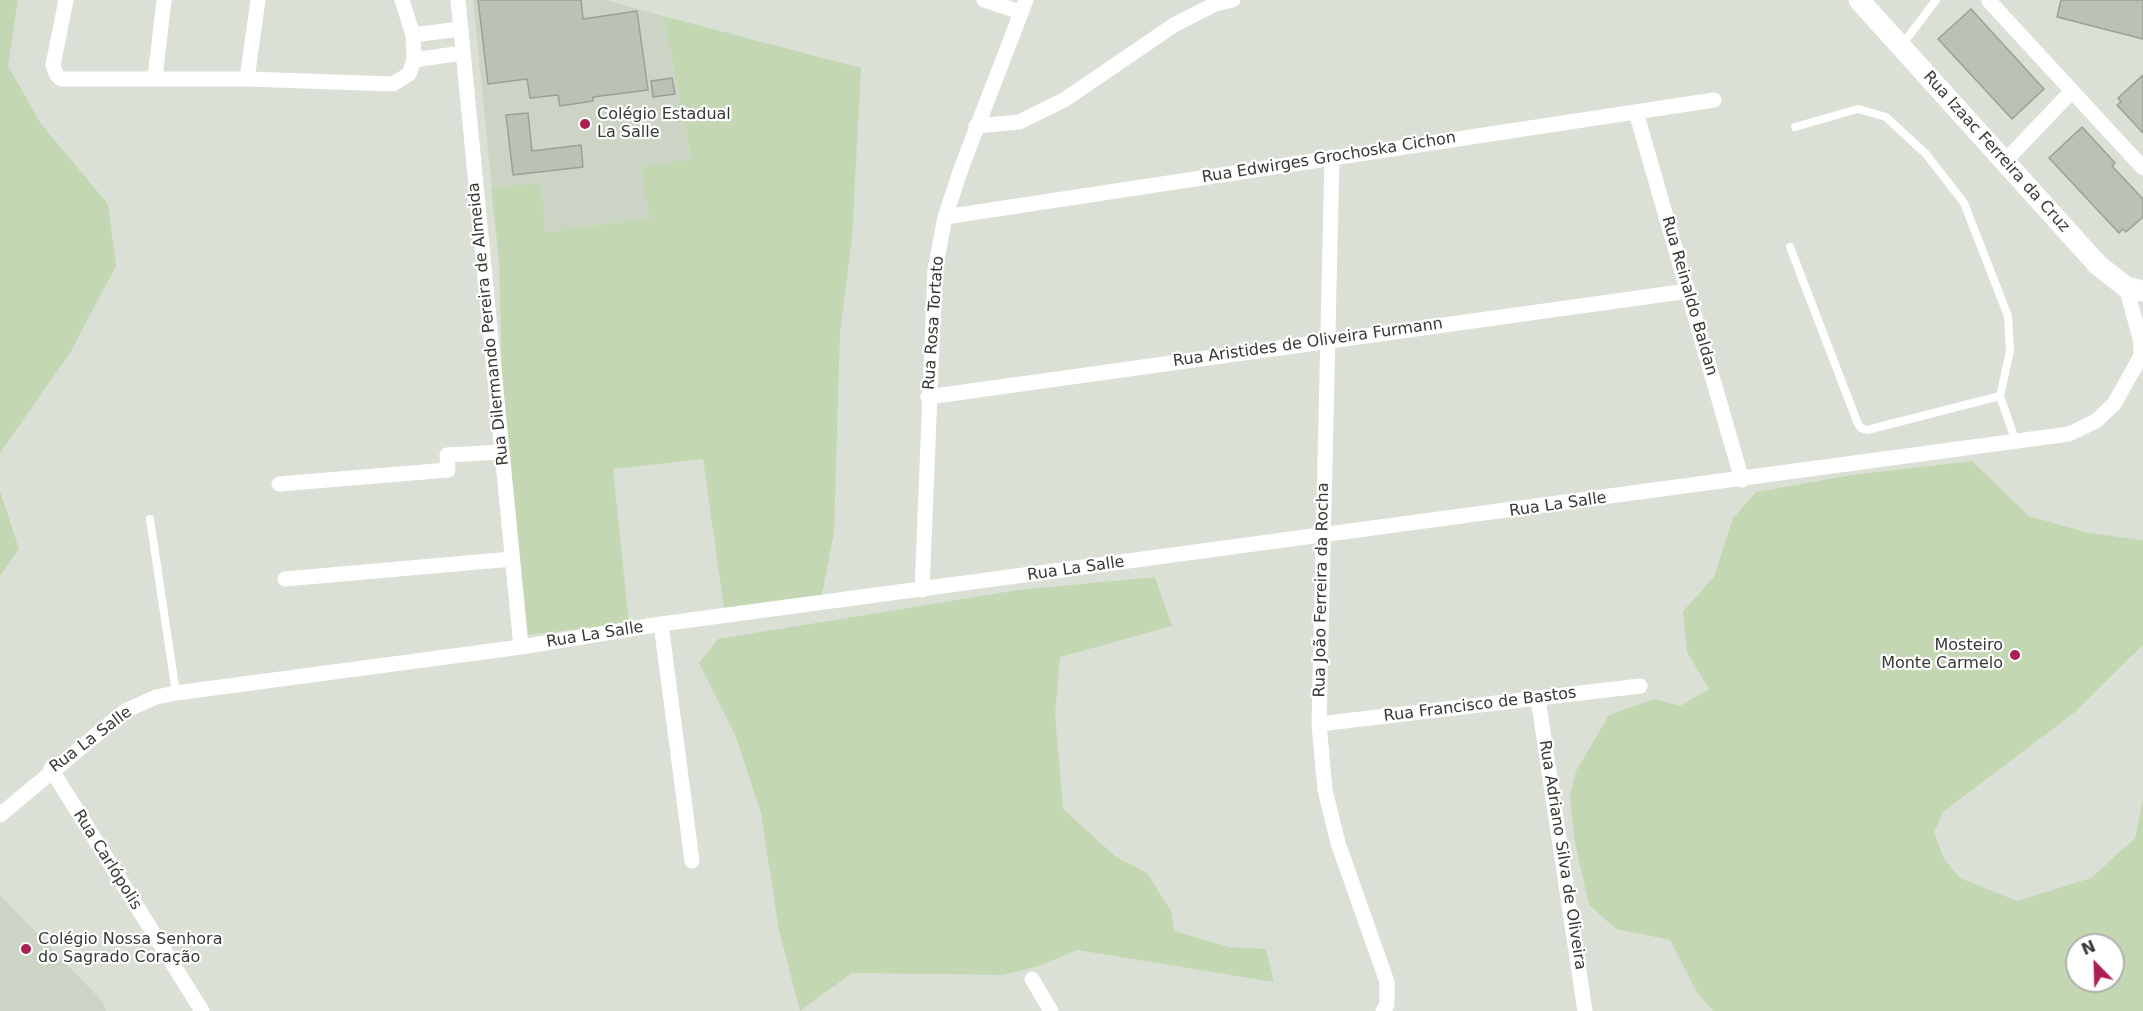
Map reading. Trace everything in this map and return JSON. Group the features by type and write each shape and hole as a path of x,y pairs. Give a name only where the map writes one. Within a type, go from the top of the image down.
{"main road":[{"name":"Rua Izaac Ferreira da Cruz","path":"1860,0 2098,265 2135,289"}],"street":[{"path":"66,0 53,65 56,74 61,79 247,78 393,84 409,74 414,60 413,35 402,0"},
{"path":"155,78 164,0"},
{"path":"247,78 258,0"},
{"name":"Rua Dilermando Pereira de Almeida","path":"458,0 521,647"},
{"path":"984,0 1023,6"},
{"path":"976,126 1019,122 1055,104 1174,25 1215,4 1233,0"},
{"path":"1989,1 2143,168"},
{"name":"Rua Rosa Tortato","path":"922,590 928,397 935,270 945,217 976,126 1023,6"},
{"path":"413,35 460,29"},
{"path":"414,60 462,53"},
{"path":"2004,162 2072,91"},
{"name":"Rua Edwirges Grochoska Cichon","path":"945,217 1714,100"},
{"name":"Rua Reinaldo Baldan","path":"1636,112 1742,480"},
{"name":"Rua João Ferreira da Rocha","path":"1332,157 1320,724 1325,790 1338,843 1387,982 1387,1005 1383,1011"},
{"name":"Rua La Salle","path":"0,815 51,769 124,711 156,697 176,693 521,647 662,624 1742,480 2069,434 2096,421 2114,404 2142,349 2135,289"},
{"name":"Rua Aristides de Oliveira Furmann","path":"928,397 1688,291"},
{"path":"279,484 448,470 447,455 502,452"},
{"path":"285,579 512,559"},
{"path":"662,624 692,861"},
{"name":"Rua Francisco de Bastos","path":"1320,724 1640,686"},
{"name":"Rua Adriano Silva de Oliveira","path":"1539,698 1585,1011"},
{"name":"Rua Carlópolis","path":"51,769 202,1011"},
{"path":"1032,980 1051,1011"}],"lane":[{"path":"1901,46 1936,0"},
{"path":"1795,127 1858,109 1886,117 1926,154 1964,203 2008,316 2010,351 2000,396 2016,442"},
{"path":"1790,247 1858,424 1862,428 1867,430 2000,396"},
{"path":"150,519 176,693"}],"shaded area":[{"name":"Colégio Estadual La Salle","path":"473,0 606,0 663,16 691,159 649,218 546,232 499,260"},
{"name":"Colégio Nossa Senhora do Sagrado Coração","path":"0,895 103,1002 106,1011 0,1011"}],"green space":[{"path":"0,0 18,0 8,66 41,124 108,204 116,266 70,353 0,453"},
{"path":"663,16 861,68 852,238 840,334 834,533 822,595 724,608 703,459 613,469 629,623 528,635 502,376 499,260 491,188 540,183 546,232 649,218 641,167 691,159"},
{"path":"1972,461 2029,516 2089,533 2143,540 2143,645 2075,712 1943,812 1934,832 1944,859 1960,878 2017,901 2091,878 2135,838 2143,799 2143,1011 1713,1011 1696,991 1670,940 1616,929 1589,905 1574,838 1570,795 1576,771 1609,715 1654,699 1680,706 1709,689 1687,652 1683,611 1714,577 1733,518 1756,492 1852,475"},
{"path":"0,491 19,549 0,576"},
{"path":"1155,577 1172,626 1060,657 1055,715 1063,809 1115,856 1147,873 1171,911 1174,931 1229,947 1266,949 1274,982 1077,950 1039,966 1003,975 852,973 800,1011 779,931 761,813 736,737 699,663 718,639 1018,590"}],"building":[{"path":"478,0 581,0 583,19 637,11 648,90 593,97 593,101 560,106 558,95 530,98 527,79 488,84"},
{"path":"2061,0 2143,0 2143,39 2057,17"},
{"path":"1971,9 2044,89 2012,119 1938,39"},
{"path":"2143,75 2143,133 2117,105 2121,102 2118,98"},
{"path":"672,78 675,94 653,97 651,81"},
{"path":"528,113 532,151 581,145 583,167 513,175 506,115"},
{"path":"2082,127 2115,163 2112,166 2143,199 2143,217 2126,232 2123,229 2119,233 2049,158"}],"place":[{"name":"Colégio Estadual La Salle","path":"585,124"},
{"name":"Mosteiro Monte Carmelo","path":"2015,655"},
{"name":"Colégio Nossa Senhora do Sagrado Coração","path":"26,949"}]}
